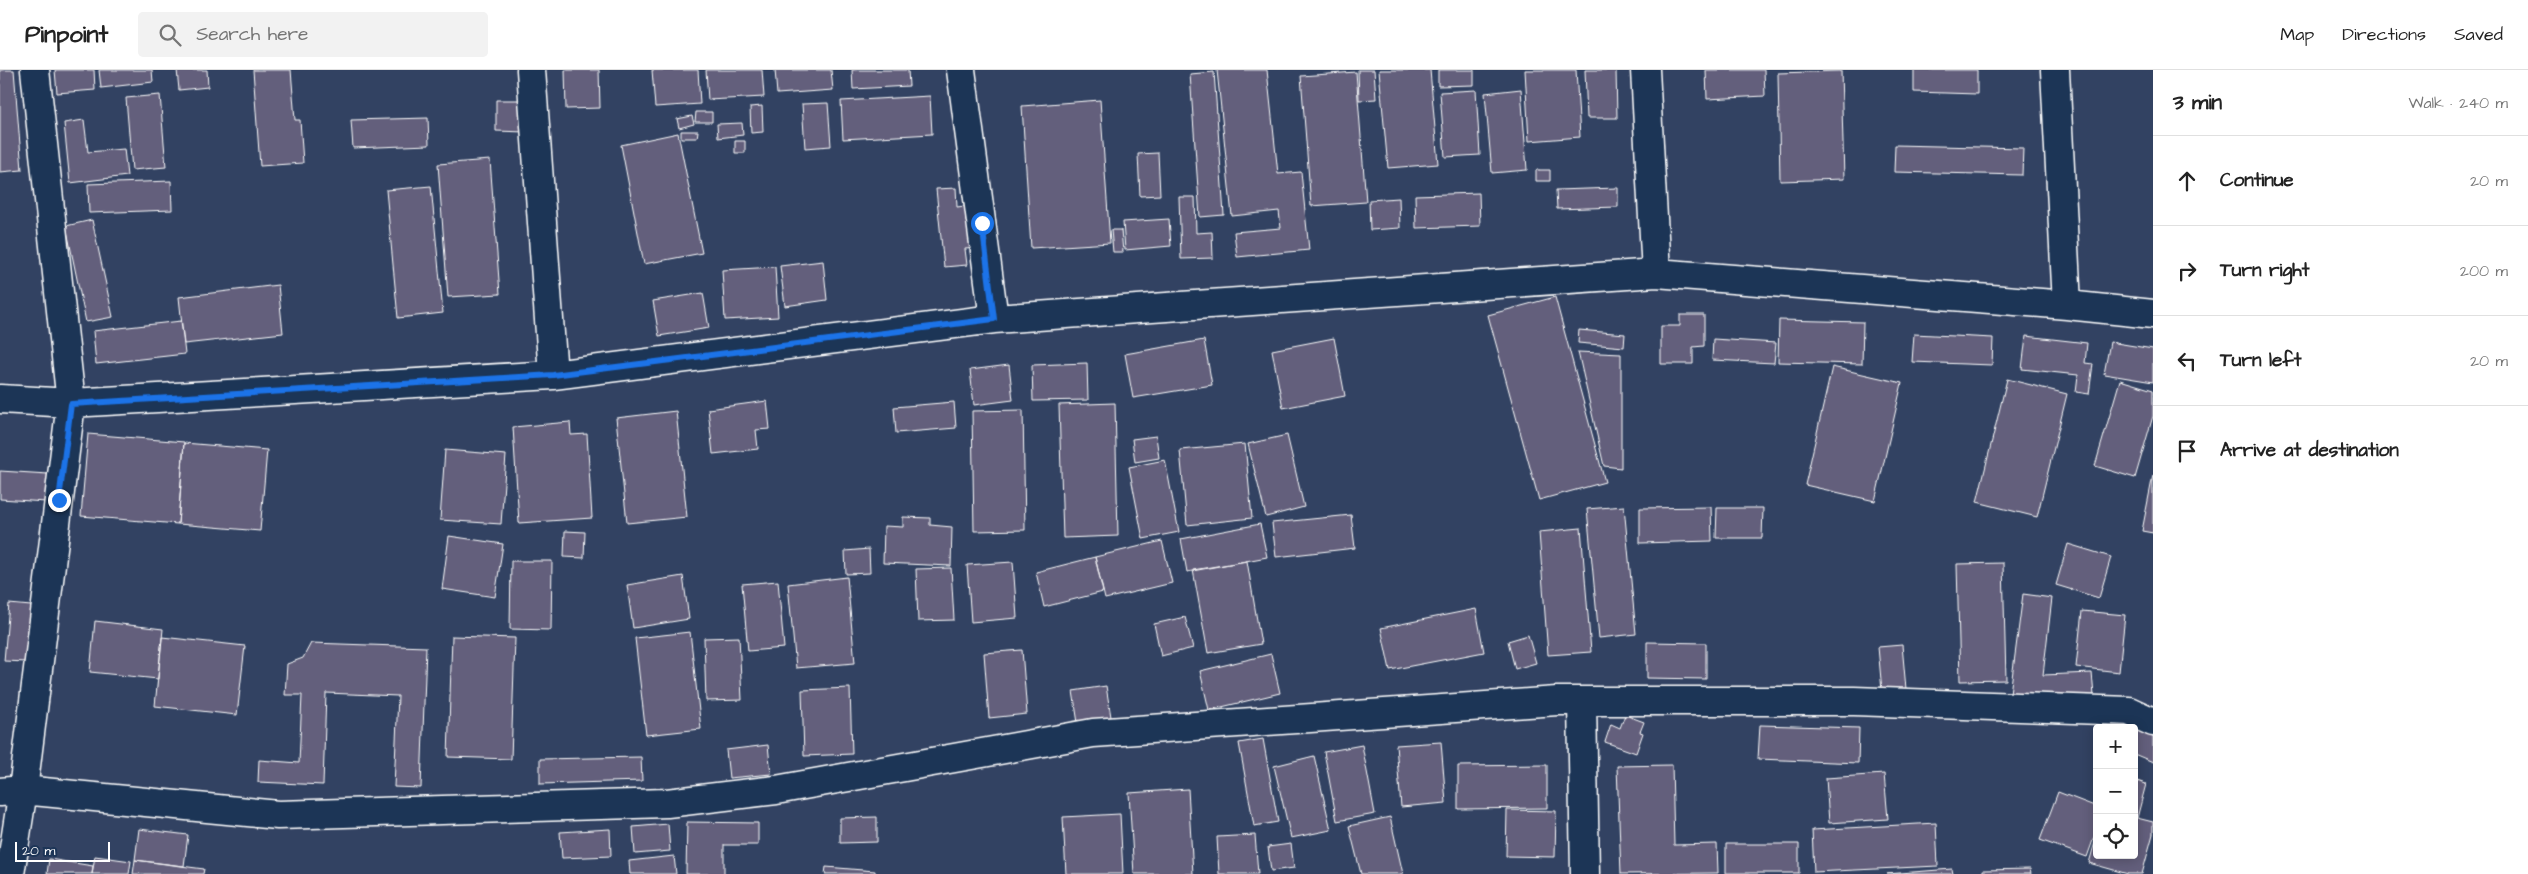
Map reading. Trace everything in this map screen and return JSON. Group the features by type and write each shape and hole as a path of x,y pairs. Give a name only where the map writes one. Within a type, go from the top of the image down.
{"street":[{"path":"10,874 11,791 71,404 35,70"},
{"path":"530,70 553,375"},
{"path":"961,70 994,319"},
{"path":"1645,70 1656,273"},
{"path":"2055,70 2067,305"},
{"path":"0,399 71,404 553,375 994,319 1656,273 2067,305 2153,314"},
{"path":"11,791 278,816 667,803 776,790 1093,733 1582,701 1854,701 2119,710 2129,711 2153,722"},
{"path":"1582,701 1585,874"}],"building":[{"path":"0,70 14,70 22,170 0,172"},
{"path":"55,70 94,70 95,90 57,93"},
{"path":"99,70 152,70 153,82 101,88"},
{"path":"177,70 207,70 208,87 179,90"},
{"path":"253,70 291,70 295,120 300,120 303,163 260,166"},
{"path":"565,70 599,70 600,108 566,109"},
{"path":"652,70 698,70 700,104 655,107"},
{"path":"706,70 762,70 764,97 708,100"},
{"path":"775,70 831,70 833,90 777,94"},
{"path":"852,70 908,70 909,86 853,89"},
{"path":"1217,70 1267,70 1278,174 1301,172 1309,250 1237,257 1234,232 1281,228 1279,211 1232,216"},
{"path":"1358,70 1374,70 1376,99 1359,100"},
{"path":"1379,70 1430,70 1438,164 1388,168"},
{"path":"1438,70 1474,70 1474,85 1438,86"},
{"path":"1525,70 1576,70 1580,137 1529,141"},
{"path":"1585,70 1616,70 1617,118 1587,118"},
{"path":"1706,70 1764,70 1765,96 1707,99"},
{"path":"1914,70 1977,70 1977,94 1914,92"},
{"path":"1841,71 1844,179 1780,181 1778,73"},
{"path":"1214,72 1224,215 1200,217 1190,74"},
{"path":"1356,72 1366,202 1311,206 1301,76"},
{"path":"1521,89 1527,170 1492,173 1485,93"},
{"path":"1476,90 1480,155 1445,157 1440,92"},
{"path":"160,95 166,167 132,170 126,98"},
{"path":"930,96 932,134 843,139 841,101"},
{"path":"496,100 526,100 525,132 496,131"},
{"path":"1100,100 1110,243 1031,248 1022,106"},
{"path":"828,103 831,146 805,148 802,104"},
{"path":"762,106 763,132 751,133 750,107"},
{"path":"696,112 712,112 712,122 695,122"},
{"path":"692,116 694,124 679,128 677,119"},
{"path":"428,118 429,145 353,148 351,120"},
{"path":"84,120 88,152 124,149 127,176 70,183 64,123"},
{"path":"742,123 743,135 718,138 717,124"},
{"path":"681,131 698,131 697,138 681,138"},
{"path":"678,133 702,253 644,264 621,145"},
{"path":"735,141 745,141 745,153 735,153"},
{"path":"1895,145 2023,148 2022,175 1894,172"},
{"path":"1158,153 1160,195 1140,196 1138,154"},
{"path":"490,160 500,294 448,297 438,164"},
{"path":"1536,170 1550,170 1550,181 1536,181"},
{"path":"171,181 172,210 89,213 88,184"},
{"path":"431,186 443,313 398,318 386,190"},
{"path":"956,188 957,207 965,206 966,222 974,221 977,248 965,249 967,265 944,267 936,189"},
{"path":"1618,188 1618,207 1557,209 1556,190"},
{"path":"1479,193 1480,226 1416,228 1415,195"},
{"path":"1179,197 1195,197 1196,233 1212,232 1213,258 1181,259"},
{"path":"1399,198 1400,228 1370,230 1369,200"},
{"path":"1169,219 1171,246 1125,250 1123,222"},
{"path":"92,220 113,317 86,322 66,226"},
{"path":"1111,230 1121,230 1123,252 1113,252"},
{"path":"823,261 827,300 785,306 780,266"},
{"path":"775,267 778,317 725,320 722,270"},
{"path":"278,285 283,333 184,344 179,297"},
{"path":"703,293 709,328 659,336 653,301"},
{"path":"1555,297 1605,482 1539,500 1488,315"},
{"path":"1680,315 1704,315 1704,346 1693,347 1693,364 1661,364 1661,326 1680,326"},
{"path":"1779,320 1863,322 1862,364 1778,362"},
{"path":"181,321 185,354 96,364 93,331"},
{"path":"1579,330 1625,334 1624,347 1578,343"},
{"path":"1914,334 1993,338 1992,365 1912,362"},
{"path":"2026,336 2087,343 2085,363 2093,364 2089,394 2076,392 2078,375 2022,369"},
{"path":"1334,338 1345,396 1283,408 1272,350"},
{"path":"1713,339 1776,343 1774,363 1712,360"},
{"path":"1204,340 1212,385 1133,398 1125,354"},
{"path":"2110,342 2153,349 2153,382 2104,374"},
{"path":"1578,352 1621,354 1621,468 1604,466"},
{"path":"1087,363 1088,400 1033,401 1032,365"},
{"path":"1009,365 1013,400 974,405 970,370"},
{"path":"1832,367 1902,383 1875,501 1805,485"},
{"path":"2007,379 2067,394 2037,517 1977,502"},
{"path":"2120,380 2153,390 2153,416 2135,478 2095,466"},
{"path":"767,401 770,429 756,430 758,449 713,454 708,409"},
{"path":"954,402 956,428 896,433 894,407"},
{"path":"1115,403 1118,536 1063,538 1059,405"},
{"path":"1023,410 1025,530 974,531 972,411"},
{"path":"676,411 687,517 627,523 616,418"},
{"path":"570,422 571,435 587,434 592,518 519,523 513,427"},
{"path":"88,434 184,442 178,524 81,516"},
{"path":"1287,435 1304,507 1266,517 1248,444"},
{"path":"1156,436 1159,458 1135,462 1132,439"},
{"path":"184,443 267,450 260,531 178,524"},
{"path":"1245,444 1252,518 1187,525 1180,450"},
{"path":"445,450 506,455 501,524 440,520"},
{"path":"1165,460 1179,532 1143,539 1129,467"},
{"path":"0,471 48,474 46,502 0,499"},
{"path":"2153,475 2153,533 2142,531"},
{"path":"1624,506 1636,634 1599,638 1587,509"},
{"path":"1711,507 1712,541 1640,543 1640,508"},
{"path":"1717,508 1763,508 1762,538 1716,538"},
{"path":"1351,515 1355,548 1276,557 1272,523"},
{"path":"903,517 930,518 930,525 952,527 951,566 883,563 884,526 903,527"},
{"path":"1260,524 1267,557 1187,572 1181,539"},
{"path":"1581,528 1591,652 1548,655 1539,532"},
{"path":"565,531 585,532 584,558 564,557"},
{"path":"449,536 503,544 495,597 442,589"},
{"path":"1162,541 1172,583 1105,599 1095,557"},
{"path":"2068,544 2111,557 2099,598 2056,585"},
{"path":"869,549 870,573 846,574 845,551"},
{"path":"1095,557 1103,592 1044,607 1036,572"},
{"path":"511,561 552,561 551,630 510,629"},
{"path":"1247,561 1261,644 1208,653 1193,570"},
{"path":"1013,562 1017,618 971,622 967,565"},
{"path":"2003,563 2006,680 1960,681 1957,564"},
{"path":"951,568 954,620 918,621 916,569"},
{"path":"683,576 689,619 633,628 627,585"},
{"path":"847,577 855,663 796,668 788,584"},
{"path":"778,581 784,648 748,651 742,584"},
{"path":"2023,594 2052,598 2043,675 2092,673 2094,696 2009,701"},
{"path":"9,604 31,606 26,662 4,661"},
{"path":"1476,609 1484,652 1390,670 1381,628"},
{"path":"2082,611 2125,615 2119,672 2076,667"},
{"path":"1185,617 1193,648 1161,656 1154,624"},
{"path":"95,621 163,629 158,679 90,672"},
{"path":"690,632 701,729 646,735 635,638"},
{"path":"1528,635 1536,663 1515,669 1508,641"},
{"path":"452,636 515,638 511,759 448,757"},
{"path":"162,637 245,646 237,715 155,706"},
{"path":"739,637 742,700 706,701 704,638"},
{"path":"1647,642 1706,643 1706,679 1647,678"},
{"path":"311,643 426,647 421,788 394,787 398,696 326,693 323,785 258,782 259,760 299,763 302,695 285,695 287,664 303,658"},
{"path":"1902,645 1906,689 1882,691 1878,647"},
{"path":"1022,650 1027,714 989,718 984,653"},
{"path":"1271,654 1280,693 1209,710 1200,671"},
{"path":"1106,686 1111,717 1078,723 1073,691"},
{"path":"850,688 852,754 804,756 802,690"},
{"path":"1625,715 1644,722 1640,732 1643,733 1636,753 1605,742 1611,724 1620,728"},
{"path":"1760,725 1859,728 1858,763 1758,759"},
{"path":"2138,731 2153,737 2153,762 2138,756"},
{"path":"1263,739 1278,822 1254,826 1239,743"},
{"path":"1441,742 1446,803 1401,807 1396,745"},
{"path":"768,745 771,774 729,778 726,750"},
{"path":"1362,745 1375,814 1337,821 1324,752"},
{"path":"1314,756 1331,830 1291,838 1274,766"},
{"path":"641,757 642,781 540,784 540,759"},
{"path":"1547,765 1547,808 1458,809 1458,766"},
{"path":"1672,765 1674,845 1717,844 1718,873 1621,874 1617,766"},
{"path":"1884,774 1888,819 1829,823 1826,778"},
{"path":"2138,781 2146,784 2138,814"},
{"path":"1188,789 1193,874 1134,874 1129,793"},
{"path":"2058,792 2093,805 2093,840 2087,857 2040,840"},
{"path":"1507,810 1556,811 1555,857 1506,856"},
{"path":"1120,814 1123,874 1066,874 1063,817"},
{"path":"877,817 877,842 840,843 840,818"},
{"path":"1390,817 1403,874 1361,874 1349,826"},
{"path":"2138,818 2153,822 2153,834 2142,874 2128,874 2089,863 2093,849 2093,859 2138,859"},
{"path":"687,822 758,823 758,845 724,845 724,874 686,874"},
{"path":"1936,823 1938,866 1814,872 1812,830"},
{"path":"668,824 670,851 635,854 633,827"},
{"path":"139,829 188,835 184,866 135,860"},
{"path":"610,829 611,856 562,858 560,832"},
{"path":"1255,835 1258,874 1219,874 1217,837"},
{"path":"1291,844 1294,868 1271,871 1268,847"},
{"path":"1726,844 1799,844 1799,873 1726,873"},
{"path":"95,856 131,861 129,874 92,874"},
{"path":"674,856 676,874 630,874 629,861"},
{"path":"49,859 93,866 92,874 47,874"},
{"path":"135,860 204,869 203,874 133,874"},
{"path":"826,867 875,871 875,874 825,874"},
{"path":"1952,869 1953,874 1887,874"},
{"path":"2030,869 2031,874 1983,874 1983,870"}],"route":[{"path":"59,500 71,404 553,375 994,319 982,223"}]}
